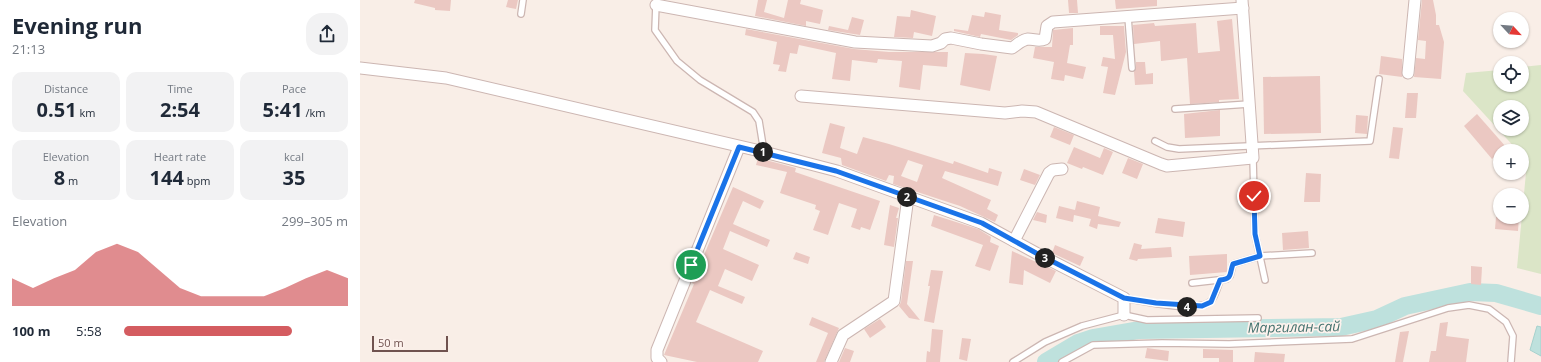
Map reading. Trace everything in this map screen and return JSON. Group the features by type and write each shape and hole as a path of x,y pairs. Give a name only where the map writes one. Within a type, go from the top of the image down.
{"street":[{"path":"1408,73 1414,0"},
{"path":"656,3 855,42 932,46 941,43 945,39 951,38 1012,48 1021,41 1027,39 1042,41 1045,39 1047,26 1053,22 1128,17 1242,4 1253,158 1167,166 1036,112 1022,111 1005,114 801,96"},
{"path":"360,68 446,78 764,152 836,171 982,223 1124,298 1124,315"},
{"path":"661,362 657,358 657,350 739,147"},
{"path":"1014,241 1048,173 1053,170 1062,169"},
{"path":"831,362 843,335 894,301 908,197"}],"lane":[{"path":"521,14 523,0"},
{"path":"656,3 655,30 677,60 700,80 753,112 759,121 764,152"},
{"path":"1128,17 1132,68"},
{"path":"1155,141 1167,147 1179,149 1370,141 1379,79"},
{"path":"1175,109 1249,104"},
{"path":"1253,158 1255,234 1264,280"},
{"path":"1192,283 1227,279 1230,276 1233,264 1260,256 1312,253"},
{"path":"1124,298 1163,304 1202,306 1211,302 1220,280"},
{"path":"1062,362 1093,345 1162,343 1229,344 1352,339 1448,308 1469,305 1489,308 1506,322 1513,336 1511,362"},
{"path":"1013,362 1045,342 1082,326 1124,315 1147,320 1258,318"}],"green space":[{"path":"1541,65 1541,274 1517,268 1521,224 1529,224 1529,188 1525,188 1525,180 1529,180 1529,144 1512,144 1504,136 1529,136 1529,100 1493,100 1493,124 1463,91 1466,73 1493,71 1493,92 1529,92 1529,66"}],"water":[{"path":"1537,326 1541,327 1541,356 1530,350"}],"building":[{"path":"415,0 451,0 450,11 435,10 435,8 414,3"},
{"path":"508,0 518,0 516,9 506,7"},
{"path":"758,0 767,0 764,12 784,18 788,0 801,0 800,4 823,10 820,24 806,21 806,26 755,16"},
{"path":"1068,0 1077,0 1078,13 1069,13"},
{"path":"1115,0 1157,0 1157,6 1116,9"},
{"path":"1422,0 1433,0 1436,25 1439,25 1444,42 1441,79 1414,77 1416,58 1425,59 1426,41 1418,40"},
{"path":"911,10 936,16 932,36 914,32 913,38 894,37 897,16 910,17"},
{"path":"985,12 1001,15 999,30 1018,33 1018,35 1011,40 981,34 980,37 954,31 954,29 968,31 972,15 984,17"},
{"path":"852,17 864,20 860,35 828,30 829,26 848,30"},
{"path":"1232,19 1239,99 1190,104 1187,58 1161,61 1160,41 1134,44 1133,25 1154,23 1155,26 1196,23 1198,53 1220,51 1217,21"},
{"path":"1100,26 1124,26 1126,52 1115,95 1103,93 1108,67 1101,66 1103,57 1115,59 1113,35 1100,35"},
{"path":"1073,28 1073,45 1070,45 1067,63 1086,67 1083,79 1065,75 1064,81 1051,79 1054,62 1033,58 1035,47 1052,47 1053,30"},
{"path":"746,29 854,49 889,52 948,52 947,67 923,65 920,90 899,87 902,61 878,59 877,63 852,60 850,81 832,79 836,53 799,45 797,54 790,53 786,72 778,71 780,65 773,64 777,42 745,35"},
{"path":"965,53 997,56 990,91 960,85"},
{"path":"1381,56 1402,59 1402,77 1379,74"},
{"path":"1136,62 1145,62 1146,74 1153,73 1153,84 1135,85 1134,72"},
{"path":"1320,76 1321,133 1264,134 1263,77"},
{"path":"1407,93 1418,93 1416,118 1405,118"},
{"path":"1220,110 1220,136 1185,138 1184,114"},
{"path":"1477,114 1493,132 1493,136 1496,136 1503,144 1493,144 1493,158 1492,159 1464,126"},
{"path":"1356,115 1368,116 1367,134 1355,133"},
{"path":"830,123 845,127 840,148 857,154 863,137 953,164 954,161 988,173 989,168 1002,172 998,186 945,171 942,178 991,200 987,209 998,215 995,222 960,206 893,184 894,176 889,175 886,181 842,165 841,158 822,153","holes":["908,160 923,165 917,182 901,176"]},
{"path":"1054,127 1074,135 1070,145 1050,137"},
{"path":"1393,127 1403,128 1399,159 1389,158"},
{"path":"1074,147 1100,158 1104,148 1113,152 1103,175 1083,167 1082,169 1067,163"},
{"path":"758,158 796,168 795,172 880,201 870,230 861,227 860,230 851,227 857,209 839,203 828,235 813,230 820,211 815,209 816,205 780,193 787,172 756,165"},
{"path":"1128,158 1143,164 1137,179 1122,173"},
{"path":"1024,169 1040,175 1035,185 1020,180"},
{"path":"1306,173 1321,174 1320,202 1304,202"},
{"path":"733,187 764,201 760,209 743,201 733,224 770,240 767,247 730,231 723,249 759,265 752,281 725,269 718,286 745,297 742,304 710,290 696,322 763,351 758,362 697,362 664,355 694,284 692,283"},
{"path":"1077,201 1100,207 1098,216 1121,222 1119,227 1098,224 1097,229 1089,226 1091,219 1074,215 1073,222 1056,218 1059,206 1075,210"},
{"path":"890,205 899,208 896,218 898,218 894,247 884,245"},
{"path":"1037,212 1047,215 1046,223 1033,220"},
{"path":"934,215 978,229 991,237 990,242 999,246 990,271 975,266 983,245 931,226"},
{"path":"1158,218 1185,222 1183,237 1155,233"},
{"path":"1495,224 1518,224 1518,231 1495,229"},
{"path":"1308,231 1309,248 1283,250 1282,233"},
{"path":"1134,243 1142,245 1141,249 1171,247 1172,257 1138,259 1137,261 1129,259"},
{"path":"1055,245 1084,257 1080,266 1052,253"},
{"path":"1012,251 1056,271 1050,283 1024,270 1023,285 1009,283"},
{"path":"796,252 810,257 808,264 793,259"},
{"path":"1227,254 1227,272 1190,275 1189,256"},
{"path":"906,261 913,261 907,304 920,320 909,318 899,306 901,302"},
{"path":"1471,266 1482,267 1481,285 1471,284"},
{"path":"931,270 943,271 934,323 924,321"},
{"path":"812,317 839,328 824,362 816,362 828,333 809,325"},
{"path":"880,319 886,327 870,338 864,329"},
{"path":"1448,322 1446,336 1469,339 1466,362 1429,362 1431,351 1436,351 1440,323"},
{"path":"932,329 943,330 940,362 926,362 927,351 930,352"},
{"path":"1409,331 1403,362 1395,362 1400,332"},
{"path":"962,338 971,339 967,361 959,359"},
{"path":"845,348 854,351 850,362 839,362"},
{"path":"1147,348 1169,351 1168,361 1145,358"},
{"path":"1203,349 1233,350 1233,362 1219,362 1219,358 1203,358"},
{"path":"1255,352 1285,354 1284,362 1254,362"}],"waterway":[{"name":"Маргилан-сай","path":"1046,362 1078,343 1093,338 1139,330 1341,327 1377,319 1405,306 1470,292 1496,293 1541,306"}],"route":[{"path":"691,265 739,147 836,171 982,223 1036,253 1124,298 1188,307 1202,306 1211,302 1220,280 1227,279 1230,276 1233,264 1260,256 1255,234 1254,196"}]}
